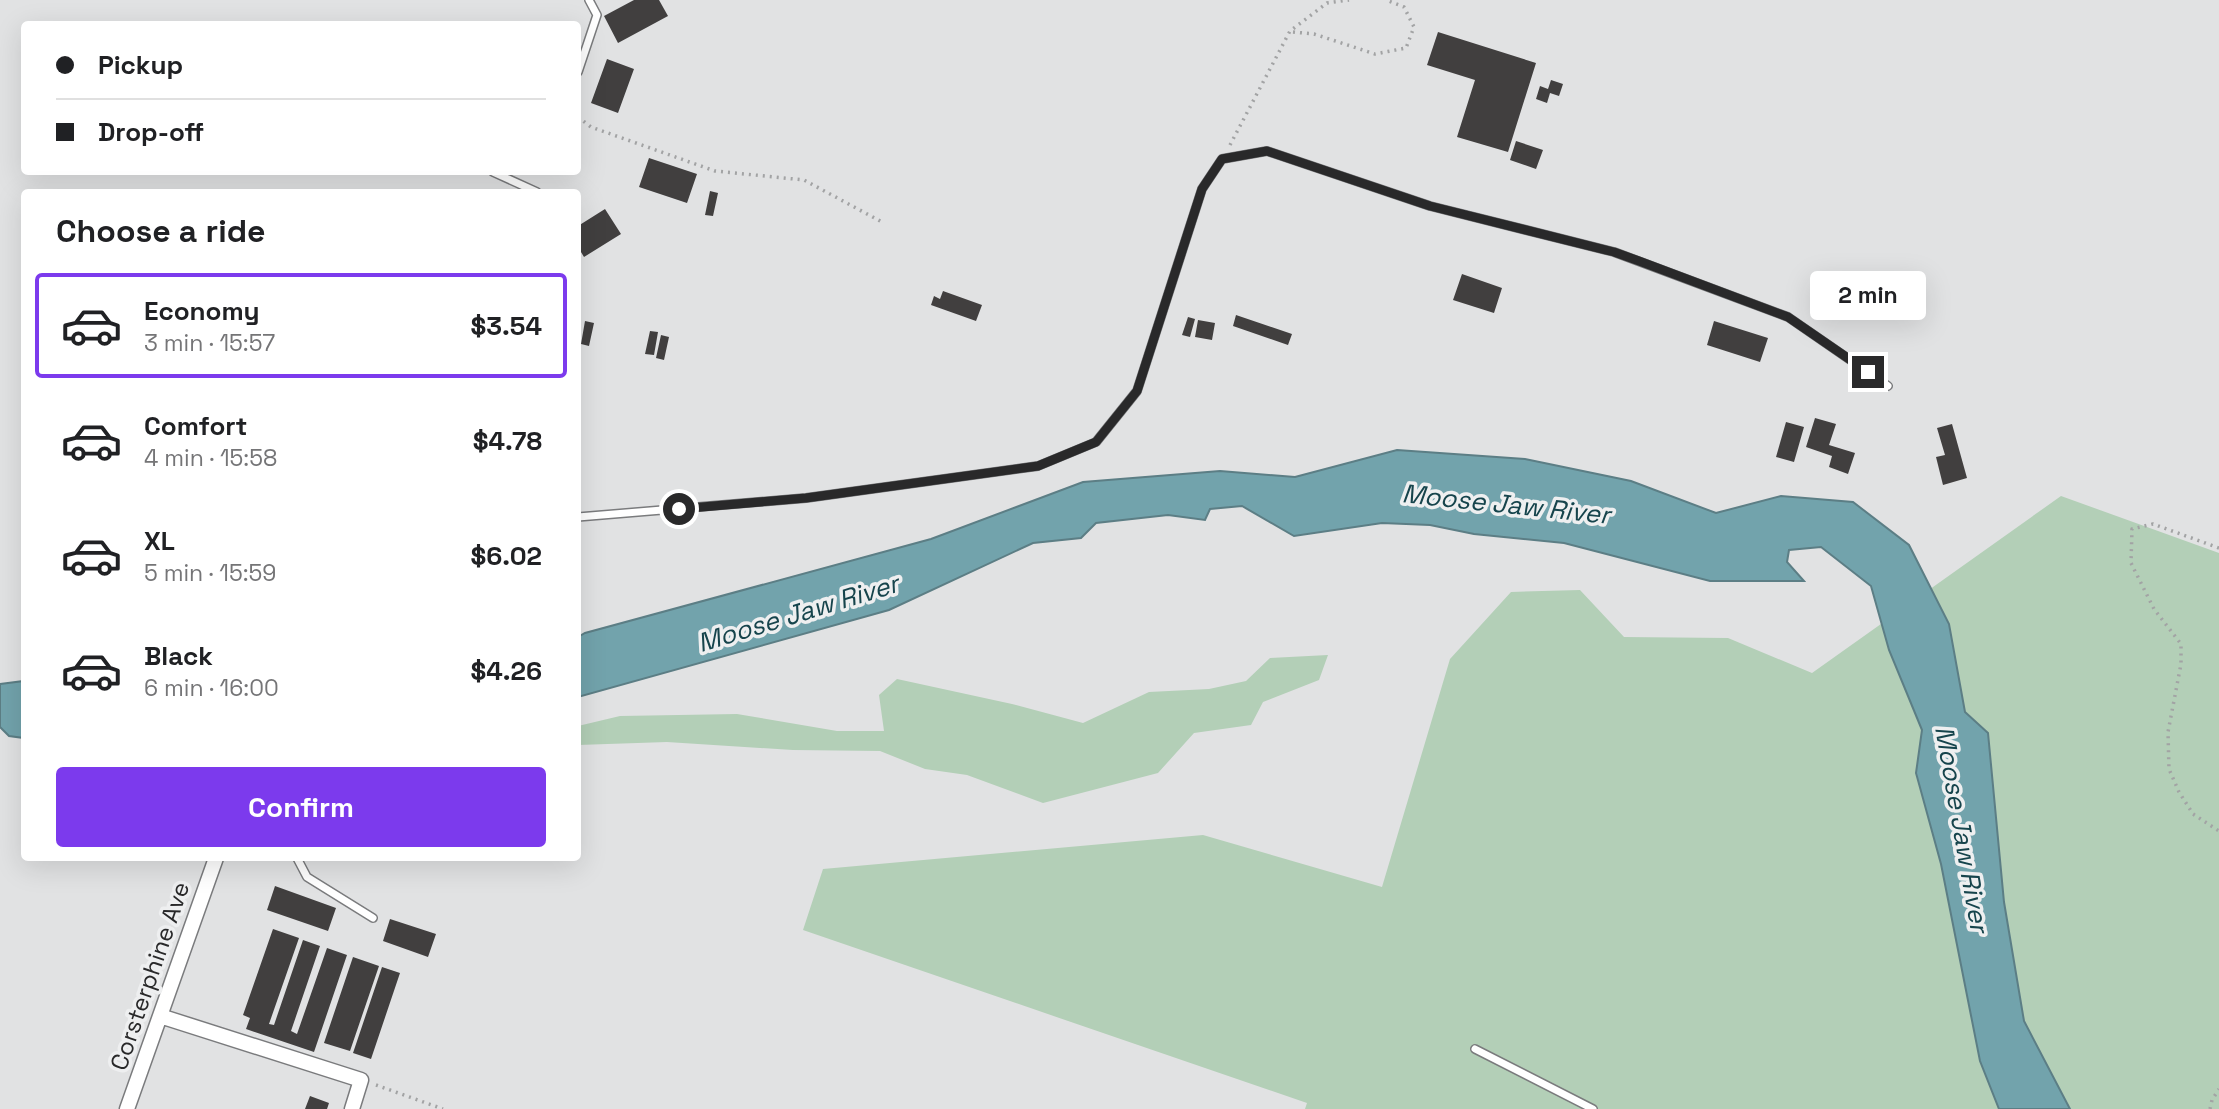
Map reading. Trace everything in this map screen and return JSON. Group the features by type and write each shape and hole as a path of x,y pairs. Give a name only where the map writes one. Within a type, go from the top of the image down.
{"street":[{"name":"Corsterphine Ave","path":"127,1109 215,861"},
{"path":"160,1016 361,1080 352,1109"}],"lane":[{"path":"581,63 597,15 589,0"},
{"path":"581,517 806,498 1038,466 1096,442 1137,391 1202,189 1222,159 1267,151 1430,206 1614,252 1788,317 1888,386"},
{"path":"500,175 530,189"},
{"path":"299,861 307,877 373,918"},
{"path":"1475,1049 1592,1109"}],"path":[{"path":"1222,159 1290,31 1327,3 1349,0"},
{"path":"1290,31 1314,34 1375,54 1406,48 1413,27 1404,7 1386,0"},
{"path":"581,119 591,127 715,171 804,180 882,222"},
{"path":"2219,548 2153,524 2132,529 2131,563 2154,609 2181,644 2181,664 2168,732 2169,769 2193,814 2219,831"},
{"path":"361,1080 443,1109"},
{"path":"2210,1109 2219,1089"}],"green space":[{"path":"2061,496 2219,553 2219,1109 1305,1109 1307,1103 803,930 823,869 1203,835 1382,887 1450,659 1511,592 1580,590 1624,637 1728,638 1812,673"},
{"path":"1328,655 1319,680 1263,702 1251,725 1194,733 1158,773 1043,803 967,775 925,769 880,751 793,750 667,742 581,745 581,725 620,716 737,714 837,731 884,731 879,695 897,679 1012,704 1083,723 1149,692 1209,689 1246,681 1270,658"}],"water":[{"name":"Moose Jaw River","path":"1397,450 1525,459 1631,481 1716,513 1781,496 1853,502 1909,545 1949,624 1965,712 1988,733 2004,902 2024,1021 2070,1109 1999,1109 1980,1061 1941,864 1916,773 1922,730 1889,650 1871,586 1821,547 1789,550 1787,562 1804,581 1710,581 1564,543 1474,534 1430,525 1382,523 1294,536 1242,506 1210,509 1205,520 1168,515 1096,523 1081,538 1033,543 889,610 581,696 581,635 585,633 931,539 1083,482 1220,471 1295,477"},
{"path":"21,681 21,738 9,736 0,727 0,684"}],"building":[{"path":"634,0 659,0 668,16 618,43 604,16"},
{"path":"1438,32 1536,63 1508,152 1457,137 1475,80 1427,65"},
{"path":"607,59 634,69 618,113 591,103"},
{"path":"1551,80 1563,84 1559,96 1550,93 1547,103 1536,99 1540,86 1548,89"},
{"path":"1516,141 1543,150 1536,169 1510,160"},
{"path":"649,158 697,174 687,203 639,187"},
{"path":"710,191 718,193 713,216 705,215"},
{"path":"605,209 621,234 584,257 581,252 581,224"},
{"path":"1462,274 1502,288 1494,313 1453,300"},
{"path":"943,291 982,305 976,321 931,305 934,296 940,299"},
{"path":"1236,315 1292,334 1288,345 1233,326"},
{"path":"1188,317 1195,319 1190,337 1182,335"},
{"path":"1198,320 1215,323 1212,340 1195,337"},
{"path":"585,321 594,323 589,346 581,344"},
{"path":"1714,321 1768,338 1760,362 1707,345"},
{"path":"650,331 658,332 654,355 645,354"},
{"path":"661,335 669,337 664,360 656,358"},
{"path":"1815,418 1836,424 1829,445 1855,453 1848,474 1829,467 1832,456 1806,447"},
{"path":"1786,422 1804,427 1794,462 1776,457"},
{"path":"1952,424 1967,478 1943,485 1936,457 1945,455 1937,428"},
{"path":"275,886 336,908 328,931 267,910"},
{"path":"390,919 436,934 428,957 383,941"},
{"path":"273,929 299,938 269,1024 274,1025 303,940 320,946 291,1031 297,1034 327,948 347,955 314,1052 246,1029 250,1018 243,1015"},
{"path":"353,957 379,966 350,1051 324,1043"},
{"path":"382,967 400,973 371,1059 353,1053"},
{"path":"310,1096 329,1103 327,1109 305,1109"}],"route":[{"path":"679,509 806,498 1038,466 1096,442 1137,391 1202,189 1222,159 1267,151 1430,206 1614,252 1639,261 1788,317 1868,372"}]}
